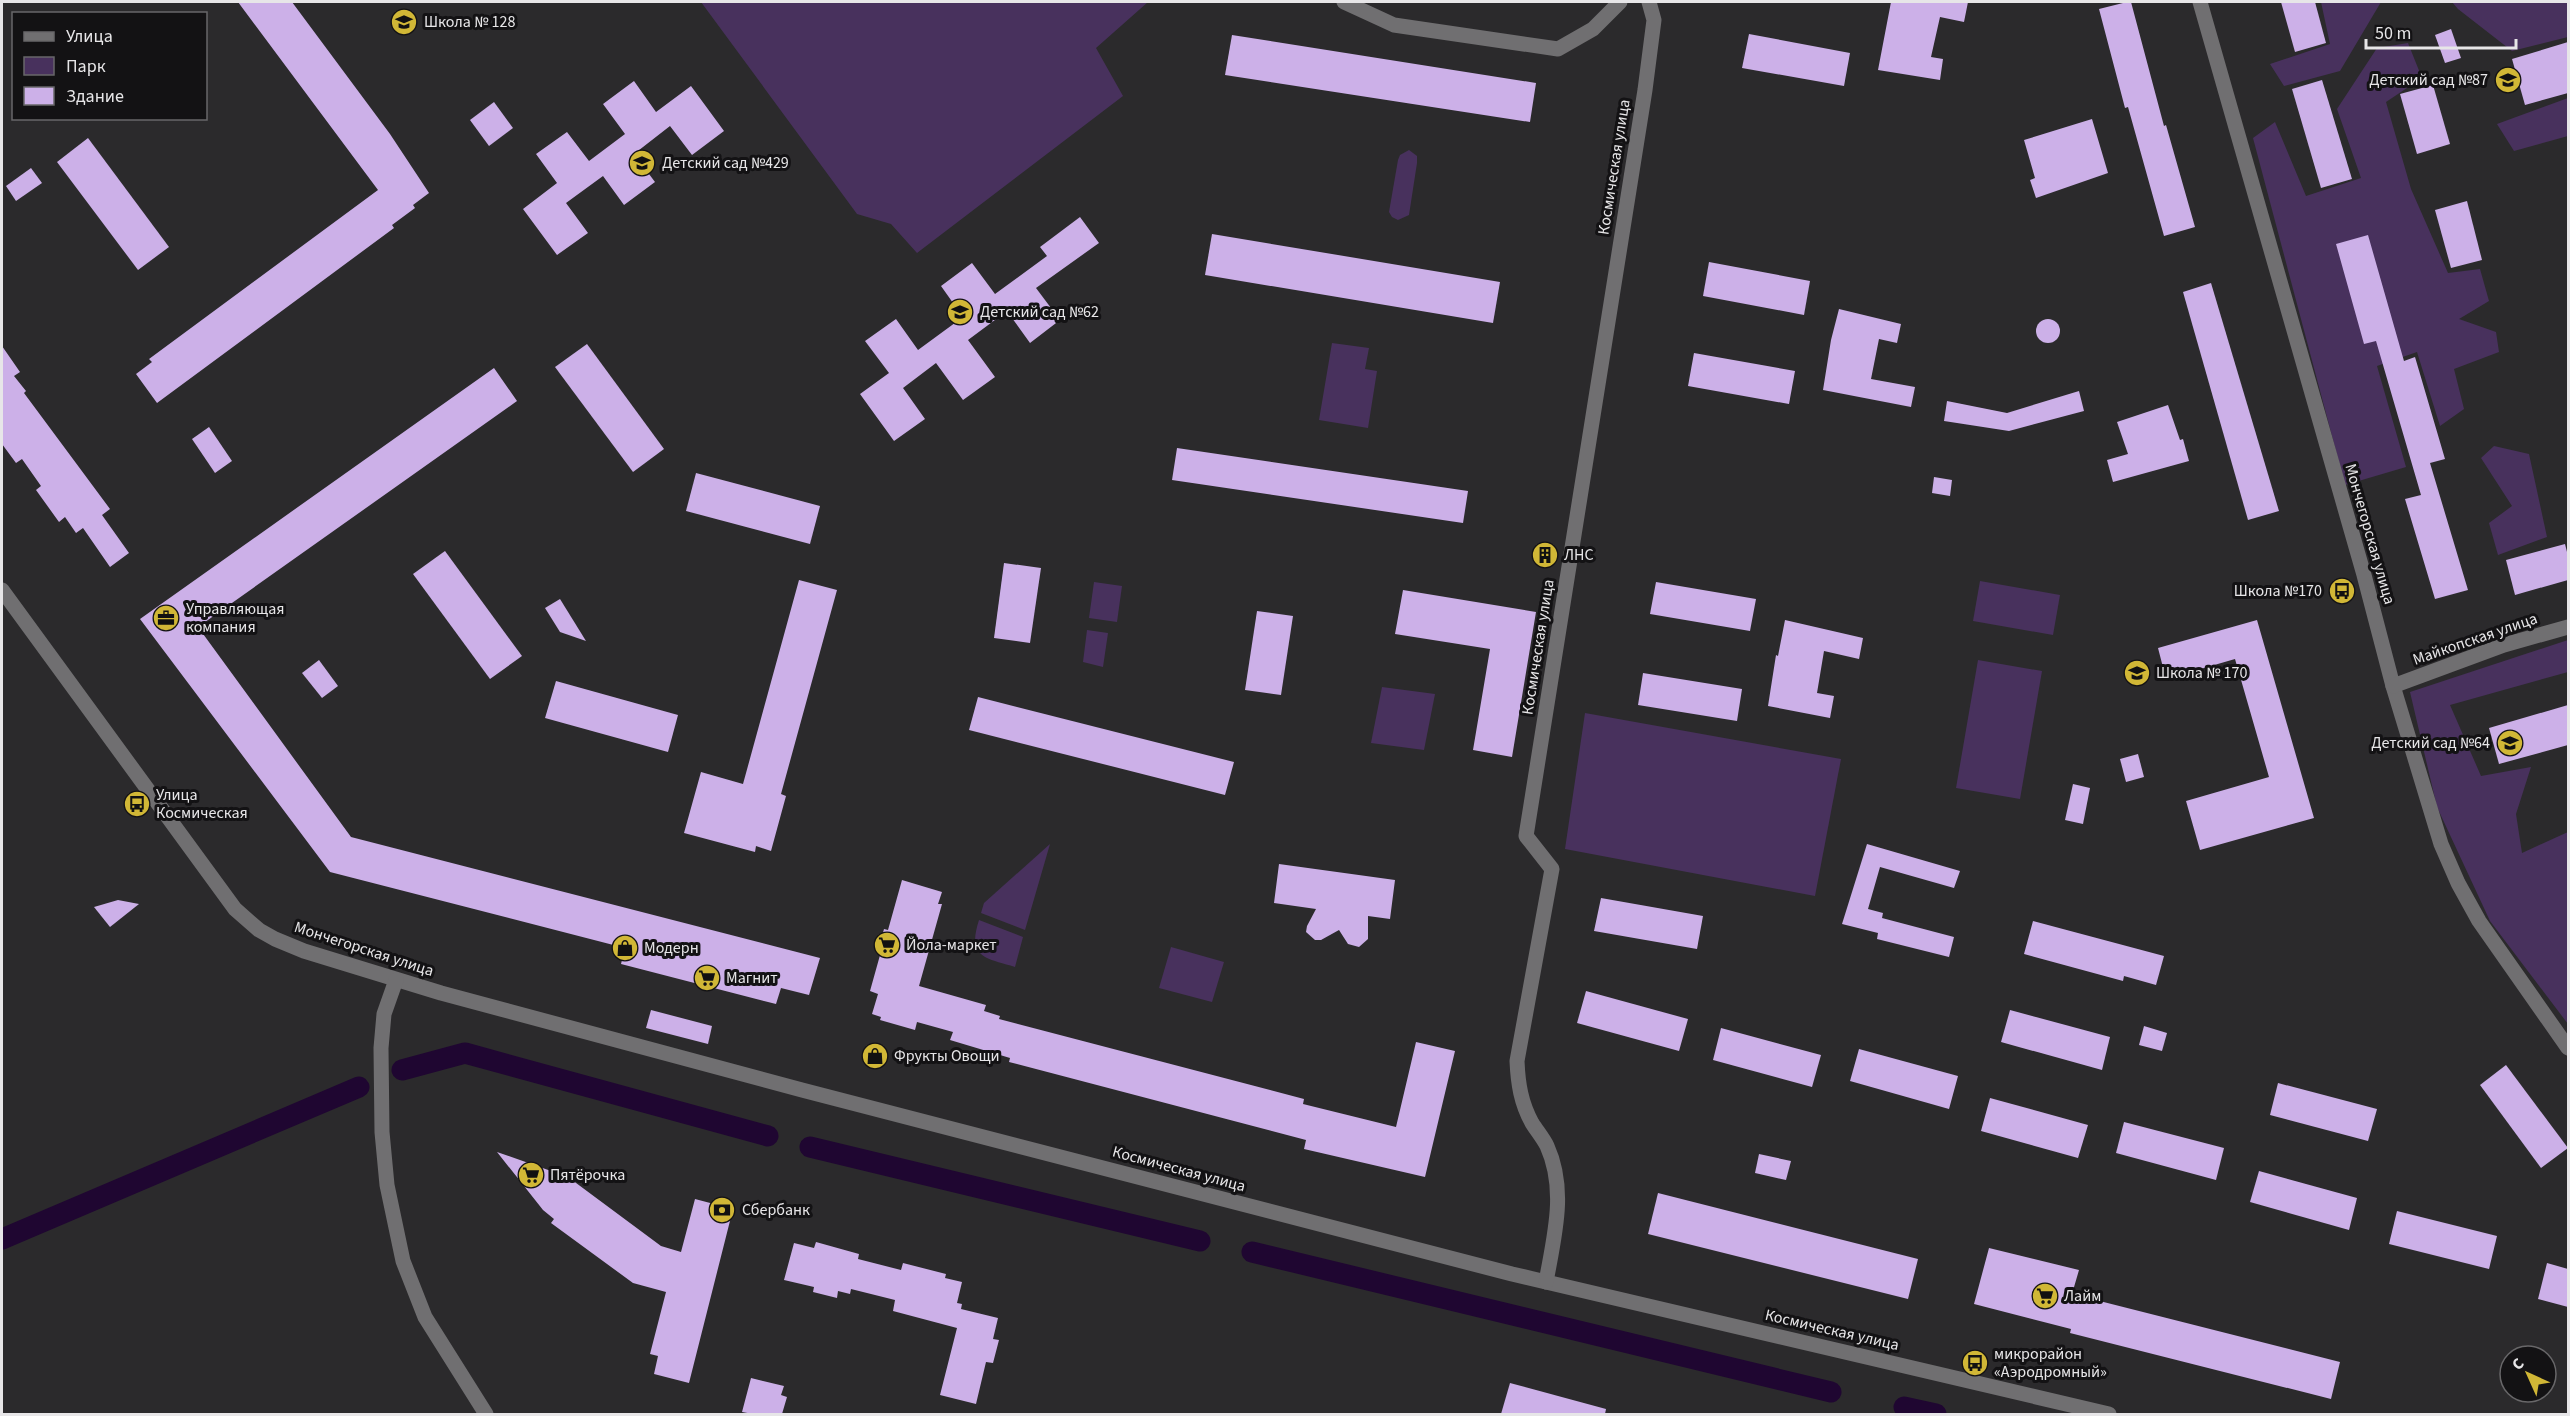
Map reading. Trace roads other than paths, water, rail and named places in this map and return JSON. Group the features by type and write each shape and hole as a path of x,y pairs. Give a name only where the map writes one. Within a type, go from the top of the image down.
{"street":[{"path":"1344,2 1394,25 1558,49 1593,29 1620,2"},
{"name":"Космическая улица","path":"1546,1282 1558,1214 1557,1180 1547,1146 1531,1121 1519,1092 1517,1061 1552,869 1526,836 1645,90 1654,20 1649,2"},
{"name":"Мончегорская улица","path":"2200,2 2429,809 2458,884 2478,921 2568,1048"},
{"name":"Мончегорская улица","path":"2,590 235,909 259,930 304,951 396,980 802,1090"},
{"name":"Майкопская улица","path":"2394,686 2504,645 2568,627"},
{"path":"396,980 384,1014 381,1048 381,1132 387,1185 403,1261 425,1317 486,1414"},
{"name":"Космическая улица","path":"802,1090 1546,1282 2109,1414"}],"waterway":[{"path":"402,1070 465,1053 768,1136"},
{"path":"2,1239 359,1087"},
{"path":"810,1147 1200,1241"},
{"path":"1252,1252 1831,1392"},
{"path":"1904,1407 1936,1414"}],"place":[{"name":"Школа № 128","path":"404,22"},
{"name":"Детский сад №87","path":"2508,80"},
{"name":"Детский сад №429","path":"642,163"},
{"name":"Детский сад №62","path":"960,312"},
{"name":"ЛНС","path":"1545,555"},
{"name":"Школа №170","path":"2342,591"},
{"name":"Управляющая компания","path":"166,618"},
{"name":"Школа № 170","path":"2137,673"},
{"name":"Детский сад №64","path":"2510,743"},
{"name":"Улица Космическая","path":"137,804"},
{"name":"Йола-маркет","path":"887,945"},
{"name":"Модерн","path":"625,948"},
{"name":"Магнит","path":"707,978"},
{"name":"Фрукты Овощи","path":"875,1056"},
{"name":"Пятёрочка","path":"531,1175"},
{"name":"Сбербанк","path":"722,1210"},
{"name":"Лайм","path":"2045,1296"},
{"name":"микрорайон «Аэродромный»","path":"1975,1363"}]}
